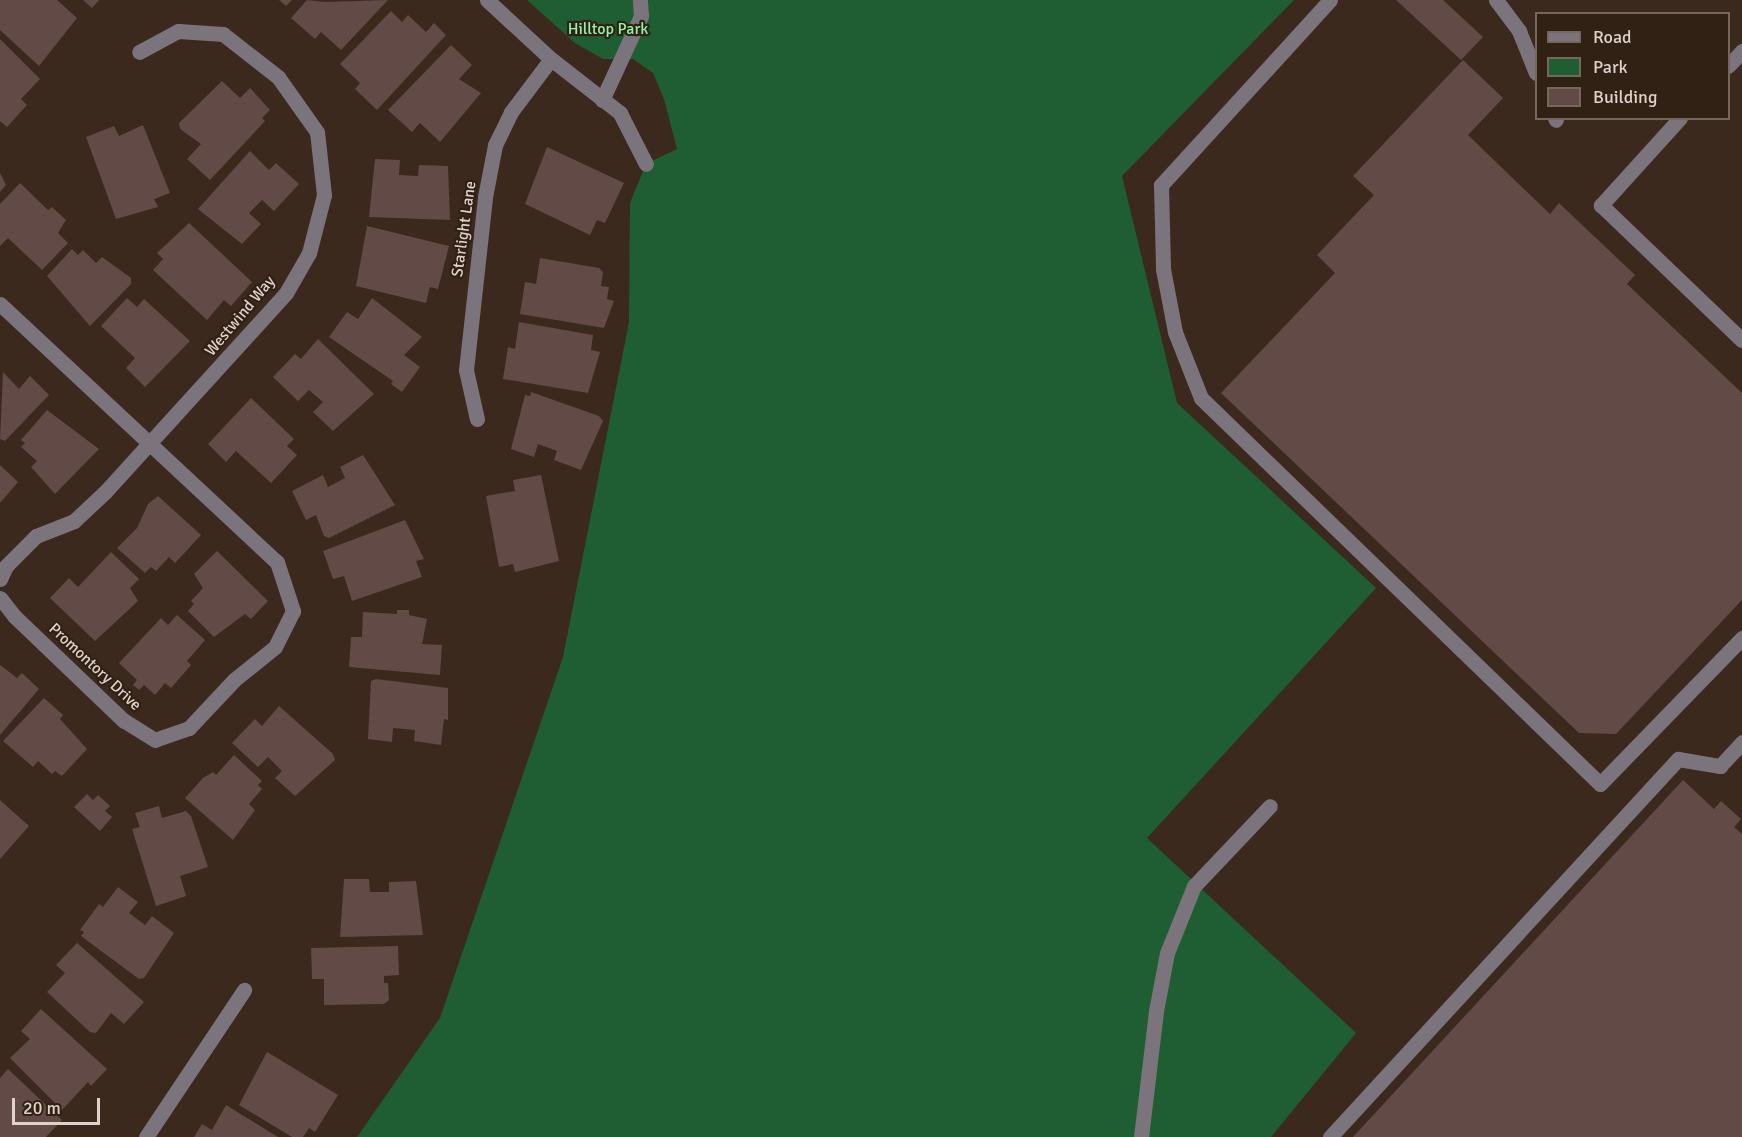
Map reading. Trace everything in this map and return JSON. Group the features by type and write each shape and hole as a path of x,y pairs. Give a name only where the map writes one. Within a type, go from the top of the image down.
{"street":[{"path":"487,0 551,59 620,113 646,164"},
{"path":"602,100 641,16 640,0"},
{"path":"1330,0 1161,185 1165,279 1175,332 1201,398 1600,784 1742,638"},
{"path":"1496,0 1519,31 1535,71"},
{"name":"Westwind Way","path":"139,52 178,31 223,34 278,76 317,132 324,195 309,253 286,293 150,444"},
{"path":"1730,64 1742,51"},
{"name":"Starlight Lane","path":"477,419 466,370 495,145 511,112 551,59"},
{"path":"1678,120 1601,205 1742,340"},
{"name":"Promontory Drive","path":"0,304 277,562 293,611 275,646 234,680 189,728 154,740 124,721 15,617 0,598"},
{"path":"0,579 6,566 36,536 74,521 150,444"},
{"path":"1330,1137 1678,759 1720,766 1742,742"},
{"path":"1141,1137 1156,1011 1167,953 1194,886 1270,806"},
{"path":"146,1137 244,990"}],"green space":[{"name":"Hilltop Park","path":"527,0 1294,0 1122,176 1177,403 1376,588 1147,838 1356,1033 1271,1137 357,1137 440,1018 563,657 629,322 630,203 646,164 677,149 664,99 653,73 633,59 603,59 575,43"}],"building":[{"path":"0,0 57,0 77,18 39,66 0,30"},
{"path":"83,0 99,0 92,8"},
{"path":"279,0 292,0 286,6"},
{"path":"307,0 325,2 388,0 341,50 321,32 315,39 291,18"},
{"path":"1396,0 1443,0 1483,37 1461,60"},
{"path":"391,11 402,22 408,15 426,32 434,23 446,35 377,110 355,89 360,83 340,64"},
{"path":"0,39 40,79 21,99 27,105 7,127 0,121"},
{"path":"451,45 472,65 459,79 481,93 440,142 420,123 412,132 388,110"},
{"path":"1463,60 1503,98 1468,135 1550,214 1559,203 1635,275 1627,284 1742,393 1742,600 1616,734 1579,733 1221,393 1335,273 1317,255 1374,195 1353,176"},
{"path":"222,81 240,98 250,88 270,110 262,118 265,121 210,180 187,159 201,144 180,129 179,123"},
{"path":"143,125 170,193 154,199 158,207 116,219 86,137 114,126 119,136"},
{"path":"547,147 624,183 605,223 597,220 590,235 525,204"},
{"path":"250,151 269,170 276,163 299,184 274,211 262,200 249,213 261,224 242,244 198,209"},
{"path":"375,159 400,160 399,175 418,176 419,165 448,166 450,220 369,217"},
{"path":"0,173 6,185 0,192"},
{"path":"20,183 48,210 52,207 66,220 58,233 68,243 42,270 8,238 0,246 0,204"},
{"path":"189,223 252,282 231,306 224,300 207,320 153,270 163,259 157,253"},
{"path":"367,226 449,246 438,289 430,287 426,303 356,286"},
{"path":"72,249 78,255 83,250 96,263 102,257 131,278 131,284 90,326 47,276"},
{"path":"540,258 599,268 603,272 601,286 609,287 607,299 614,301 604,328 520,314 525,282 536,284"},
{"path":"127,298 137,307 144,299 190,341 145,387 126,368 135,358 101,326"},
{"path":"372,298 422,337 404,355 420,367 402,392 391,384 393,381 329,337 347,312 358,319"},
{"path":"519,322 593,335 591,350 600,352 588,393 503,379 508,347 515,349"},
{"path":"318,339 374,394 333,431 313,412 323,402 309,390 298,401 273,377 295,354 301,359"},
{"path":"3,372 19,389 30,376 49,395 5,441 0,439"},
{"path":"531,392 599,416 603,421 581,470 554,460 557,451 538,444 534,457 511,449 525,395 530,396"},
{"path":"251,398 294,439 287,446 297,455 271,483 236,451 226,462 208,444"},
{"path":"47,410 99,449 55,494 31,467 37,461 21,447 25,443 21,440"},
{"path":"363,455 395,505 329,538 324,536 316,515 306,520 292,491 323,475 328,487 345,478 340,467"},
{"path":"0,465 18,482 0,503"},
{"path":"541,475 559,561 515,572 513,564 499,567 486,496 515,491 513,480"},
{"path":"158,496 201,535 175,563 169,557 156,571 151,567 145,573 117,548 137,528 148,504"},
{"path":"405,520 424,559 416,561 422,577 352,601 344,576 333,579 323,551"},
{"path":"217,551 268,601 251,619 245,614 214,637 188,611 194,604 191,601 203,588 194,574"},
{"path":"111,552 139,579 130,588 138,601 95,641 50,598 69,578 78,587"},
{"path":"397,610 409,610 409,615 427,619 422,644 442,645 440,675 349,667 351,637 362,637 363,612 397,614"},
{"path":"177,615 205,640 187,661 191,665 171,688 165,683 155,695 144,685 139,690 133,685 137,680 119,663 161,618 168,625"},
{"path":"0,665 17,678 22,673 39,689 0,735"},
{"path":"376,679 448,688 448,720 444,719 441,745 414,741 415,730 393,728 392,742 368,739 371,681"},
{"path":"44,698 63,715 60,719 87,749 62,776 55,771 52,774 38,761 33,767 3,741"},
{"path":"279,706 333,754 335,760 295,796 275,778 282,771 268,757 258,767 232,743 255,719 262,726"},
{"path":"234,755 262,781 258,785 262,789 249,804 255,810 233,840 185,798 203,778 213,772 216,775"},
{"path":"1683,780 1714,809 1721,801 1741,819 1734,827 1742,834 1742,1137 1353,1137"},
{"path":"87,794 93,800 98,795 110,806 105,811 112,817 100,831 74,807"},
{"path":"0,800 29,826 0,859"},
{"path":"159,806 162,818 186,811 191,816 208,867 180,876 186,896 156,906 132,829 140,827 135,813"},
{"path":"344,879 369,879 370,892 389,892 389,882 416,881 423,935 340,937"},
{"path":"118,887 138,902 129,913 145,925 152,916 174,933 144,978 139,979 81,936 84,932 80,930 99,904 103,907"},
{"path":"77,943 144,1002 124,1024 111,1013 96,1033 90,1032 47,992 65,973 56,965"},
{"path":"398,946 399,975 384,976 384,983 388,983 389,1000 384,1004 324,1005 324,979 312,979 311,948"},
{"path":"41,1009 107,1069 91,1086 88,1082 62,1110 10,1058 30,1039 21,1031"},
{"path":"267,1052 338,1095 315,1132 309,1128 303,1137 292,1137 239,1105"},
{"path":"8,1069 62,1120 46,1137 0,1137 0,1078"},
{"path":"226,1105 278,1137 194,1137 202,1124 212,1130"}]}
